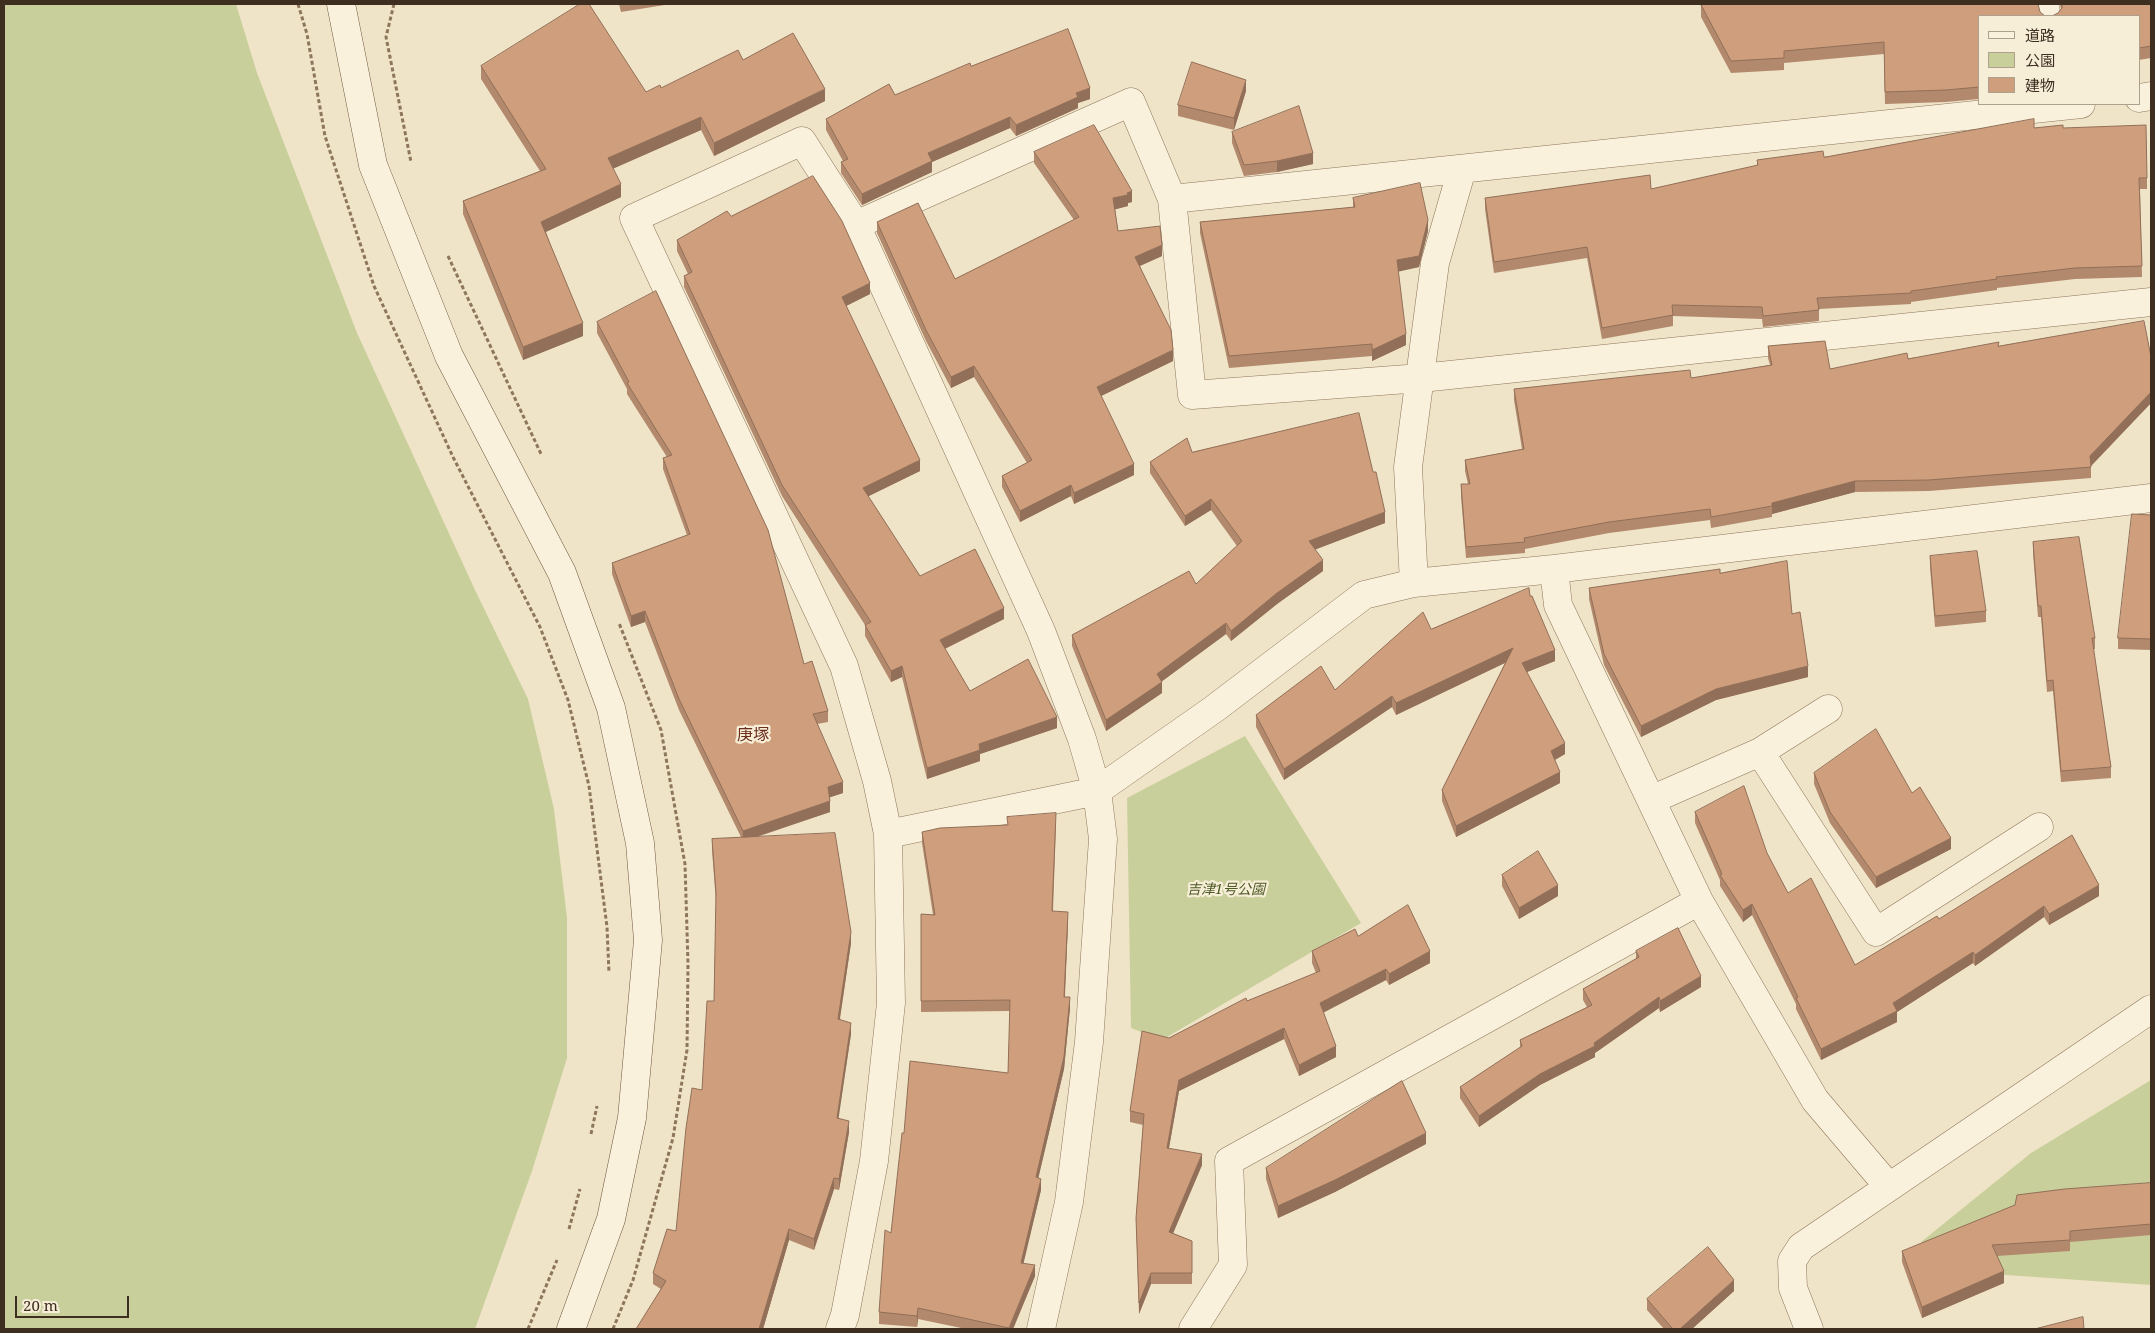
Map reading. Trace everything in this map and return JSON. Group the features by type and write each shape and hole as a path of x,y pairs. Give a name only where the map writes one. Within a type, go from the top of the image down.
{"street":[{"path":"342,4 373,165 449,356 562,572 611,708 640,843 648,940 632,1118 611,1219 571,1329"},
{"path":"856,225 1131,102 1172,199 1192,395 1421,378 2151,302"},
{"path":"1172,199 2061,105"},
{"path":"840,1329 845,1315 874,1161 892,1003 888,834 877,781 844,666 634,218 802,142 856,225 1041,631 1082,739 1097,791 1103,840 1089,1042 1070,1202 1041,1329"},
{"path":"1414,583 1408,466 1435,263 1462,169"},
{"path":"888,834 1097,791 1214,709 1364,595 1414,583 1554,569 2151,498"},
{"path":"1554,569 1558,605 1699,901 1815,1100 1889,1187"},
{"path":"1651,800 1760,752 1828,709"},
{"path":"1760,752 1876,932 2039,827"},
{"path":"1193,1329 1233,1265 1228,1161 1699,901"},
{"path":"1809,1329 1793,1288 1792,1261 1801,1247 2151,1009"}],"path":[{"path":"298,4 307,34 325,136 374,286 452,457 540,627 568,700 589,786 607,927 609,979"},
{"path":"590,1143 598,1099"},
{"path":"568,1234 581,1188"},
{"path":"528,1329 561,1251"}],"green space":[{"path":"4,4 236,4 257,73 357,333 475,590 528,699 554,809 567,918 567,1058 532,1171 475,1329 4,1329"},
{"name":"吉津1号公園","path":"1245,736 1361,923 1162,1040 1131,1028 1127,798"},
{"path":"2151,1080 2151,1285 1963,1272 1921,1242 2031,1153"}],"building":[{"path":"580,4 589,4 646,92 660,85 661,88 738,50 743,60 793,33 825,89 714,143 701,117 608,158 621,184 541,222 583,323 523,347 463,201 546,169 481,66"},
{"path":"2038,4 2040,12 2044,15 1978,15 1978,87 1885,92 1884,42 1784,51 1784,58 1731,61 1701,5"},
{"path":"2062,4 2151,4 2151,46 2140,48 2140,15 2054,15 2062,8"},
{"path":"1068,29 1090,88 1076,93 1078,97 1016,125 1010,117 928,153 932,161 862,194 841,162 848,159 826,119 889,84 895,95 970,63 971,66"},
{"path":"1192,62 1246,80 1234,118 1178,105"},
{"path":"1299,106 1313,153 1277,161 1244,165 1232,132"},
{"path":"2034,119 2034,128 2063,125 2063,128 2146,125 2147,178 2139,178 2142,266 2075,268 1996,277 1997,279 1911,291 1911,293 1817,298 1819,310 1763,316 1762,307 1672,305 1673,315 1602,328 1587,247 1494,262 1485,198 1650,175 1651,189 1758,165 1757,160 1823,151 1824,157"},
{"path":"1094,125 1132,191 1127,193 1128,195 1113,198 1118,231 1160,226 1162,245 1135,257 1171,330 1173,350 1097,387 1134,464 1074,493 1071,485 1020,511 1002,476 1032,460 974,366 951,377 926,330 877,222 918,203 955,279 1079,217 1034,152"},
{"path":"813,176 842,221 870,283 842,297 920,460 863,488 920,576 975,549 1004,608 940,640 970,691 1028,659 1057,717 979,744 980,750 927,768 902,666 891,671 865,625 871,622 782,485 684,276 692,272 677,240 727,211 731,216"},
{"path":"1420,183 1428,220 1419,256 1397,260 1406,334 1372,350 1372,344 1229,356 1200,222 1355,207 1353,198"},
{"path":"656,291 768,530 804,664 812,661 828,711 813,714 843,782 828,787 830,801 743,831 679,699 645,611 631,616 612,563 690,534 663,458 672,455 627,383 629,382 597,322"},
{"path":"2144,321 2151,357 2151,392 2090,456 2091,467 1929,480 1855,481 1772,503 1772,506 1711,517 1710,509 1609,522 1524,538 1525,542 1466,547 1461,484 1470,484 1465,460 1524,449 1514,389 1690,370 1691,378 1772,365 1768,346 1825,341 1830,369 1907,353 1908,359 1999,342 1998,346"},
{"path":"1359,413 1385,512 1309,541 1323,560 1277,593 1231,631 1226,623 1157,674 1162,682 1106,720 1072,635 1189,571 1196,584 1242,541 1211,499 1185,516 1150,462 1187,438 1192,452"},
{"path":"2132,514 2151,515 2151,639 2118,638"},
{"path":"2079,537 2095,638 2092,638 2111,767 2061,771 2053,680 2047,681 2041,606 2038,606 2033,542"},
{"path":"1977,551 1986,611 1935,616 1930,556"},
{"path":"1787,561 1792,614 1800,612 1808,666 1716,689 1641,726 1604,654 1589,588 1720,569 1720,573"},
{"path":"1529,588 1530,596 1532,596 1555,650 1522,663 1565,743 1551,751 1560,772 1456,826 1442,790 1513,648 1396,703 1392,696 1284,769 1256,715 1321,666 1335,690 1423,612 1431,629"},
{"path":"1876,729 1912,793 1920,787 1951,838 1876,877 1830,812 1814,773"},
{"path":"1744,786 1767,853 1788,893 1811,878 1855,965 1937,916 1939,919 2072,835 2099,885 2049,914 2044,906 1975,955 1973,952 1893,1003 1897,1011 1821,1049 1796,998 1798,997 1752,904 1743,910 1720,875 1722,874 1695,812"},
{"path":"1056,813 1052,911 1068,912 1064,997 1070,997 1064,1057 1036,1177 1041,1179 1021,1263 1035,1265 1009,1328 918,1308 917,1316 879,1312 885,1230 891,1233 902,1133 904,1133 910,1061 1008,1073 1010,1000 921,1001 921,914 935,915 922,832 940,828 1008,825 1007,817"},
{"path":"835,833 851,932 838,1019 851,1023 837,1118 849,1121 839,1179 834,1178 814,1239 789,1229 759,1329 636,1329 666,1281 653,1273 667,1229 676,1231 686,1128 692,1088 702,1090 707,1001 714,1001 716,893 712,839"},
{"path":"1538,851 1558,885 1519,908 1502,875"},
{"path":"1408,905 1430,951 1389,974 1386,969 1320,1003 1336,1046 1299,1065 1284,1028 1179,1080 1167,1148 1202,1154 1169,1232 1192,1241 1192,1273 1151,1273 1139,1303 1136,1218 1144,1114 1130,1111 1142,1031 1169,1038 1246,998 1247,1001 1320,971 1312,951 1355,929 1358,936"},
{"path":"1678,928 1701,976 1660,1001 1659,997 1594,1043 1595,1046 1540,1074 1479,1116 1460,1087 1522,1046 1520,1040 1592,1005 1583,989 1639,957 1636,951"},
{"path":"1402,1081 1426,1133 1335,1180 1278,1206 1266,1168"},
{"path":"2151,1183 2151,1224 2070,1231 2070,1240 1992,1245 2004,1271 1922,1307 1902,1251 2015,1205 2017,1195 2065,1189"},
{"path":"1708,1247 1734,1280 1680,1329 1673,1329 1647,1299"},
{"path":"2083,1317 2084,1329 2035,1329"}],"district":[{"name":"庚塚","path":"753,735"}]}
